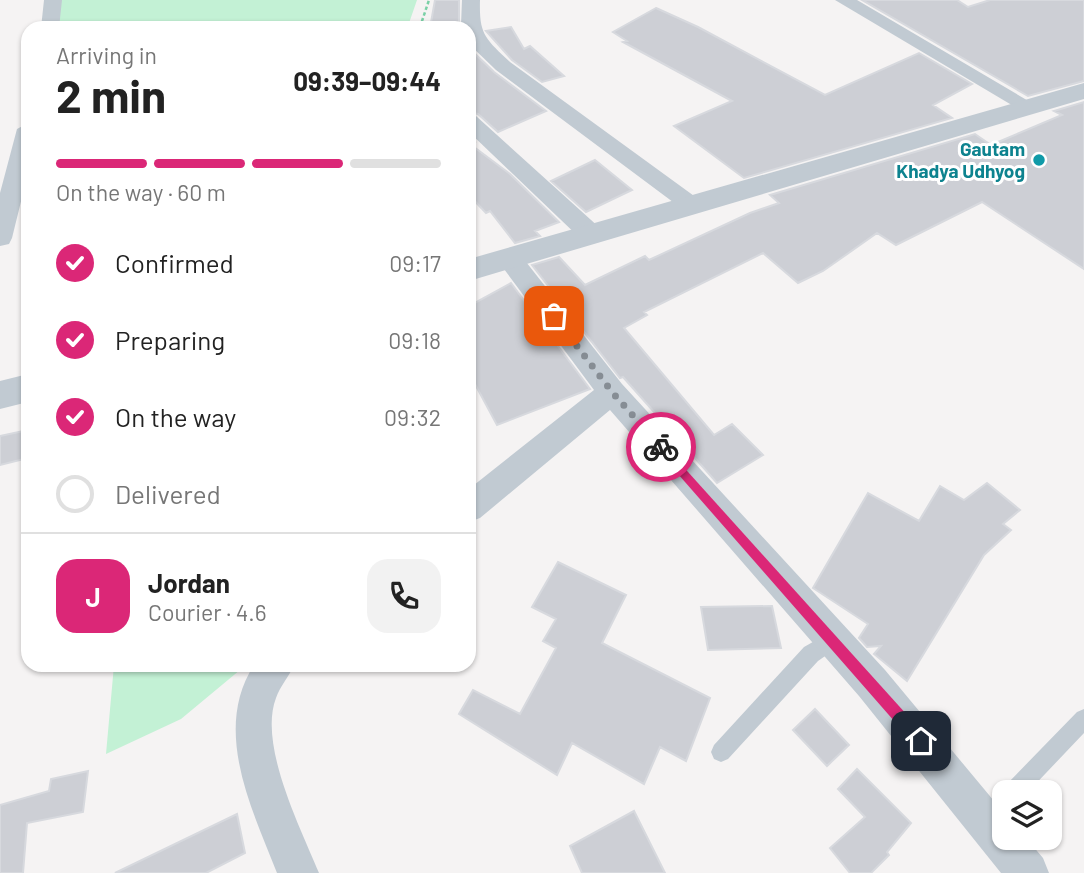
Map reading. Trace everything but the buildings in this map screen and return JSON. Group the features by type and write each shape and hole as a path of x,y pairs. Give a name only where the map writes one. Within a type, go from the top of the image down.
{"street":[{"path":"51,21 53,0"},
{"path":"470,21 471,0"},
{"path":"844,0 1027,106"},
{"path":"476,39 503,66 693,206"},
{"path":"476,268 1084,91"},
{"path":"476,127 592,235"},
{"path":"0,237 21,156"},
{"path":"510,259 612,392 834,639 992,806"},
{"path":"0,395 21,390"},
{"path":"476,502 612,392"},
{"path":"272,672 257,699 255,739 267,796 298,873"},
{"path":"1016,850 1028,873"}],"lane":[{"path":"721,752 811,654 834,639"},
{"path":"1025,780 1084,719"}],"path":[{"path":"422,21 429,0"}],"green space":[{"path":"59,0 417,0 410,21 56,21"},
{"path":"113,672 238,672 181,719 106,754"}],"way so far":[{"path":"554,316 612,392 661,447"}],"place":[{"name":"Gautam Khadya Udhyog","path":"1039,160"}],"route":[{"path":"661,447 834,639 921,741"}]}
